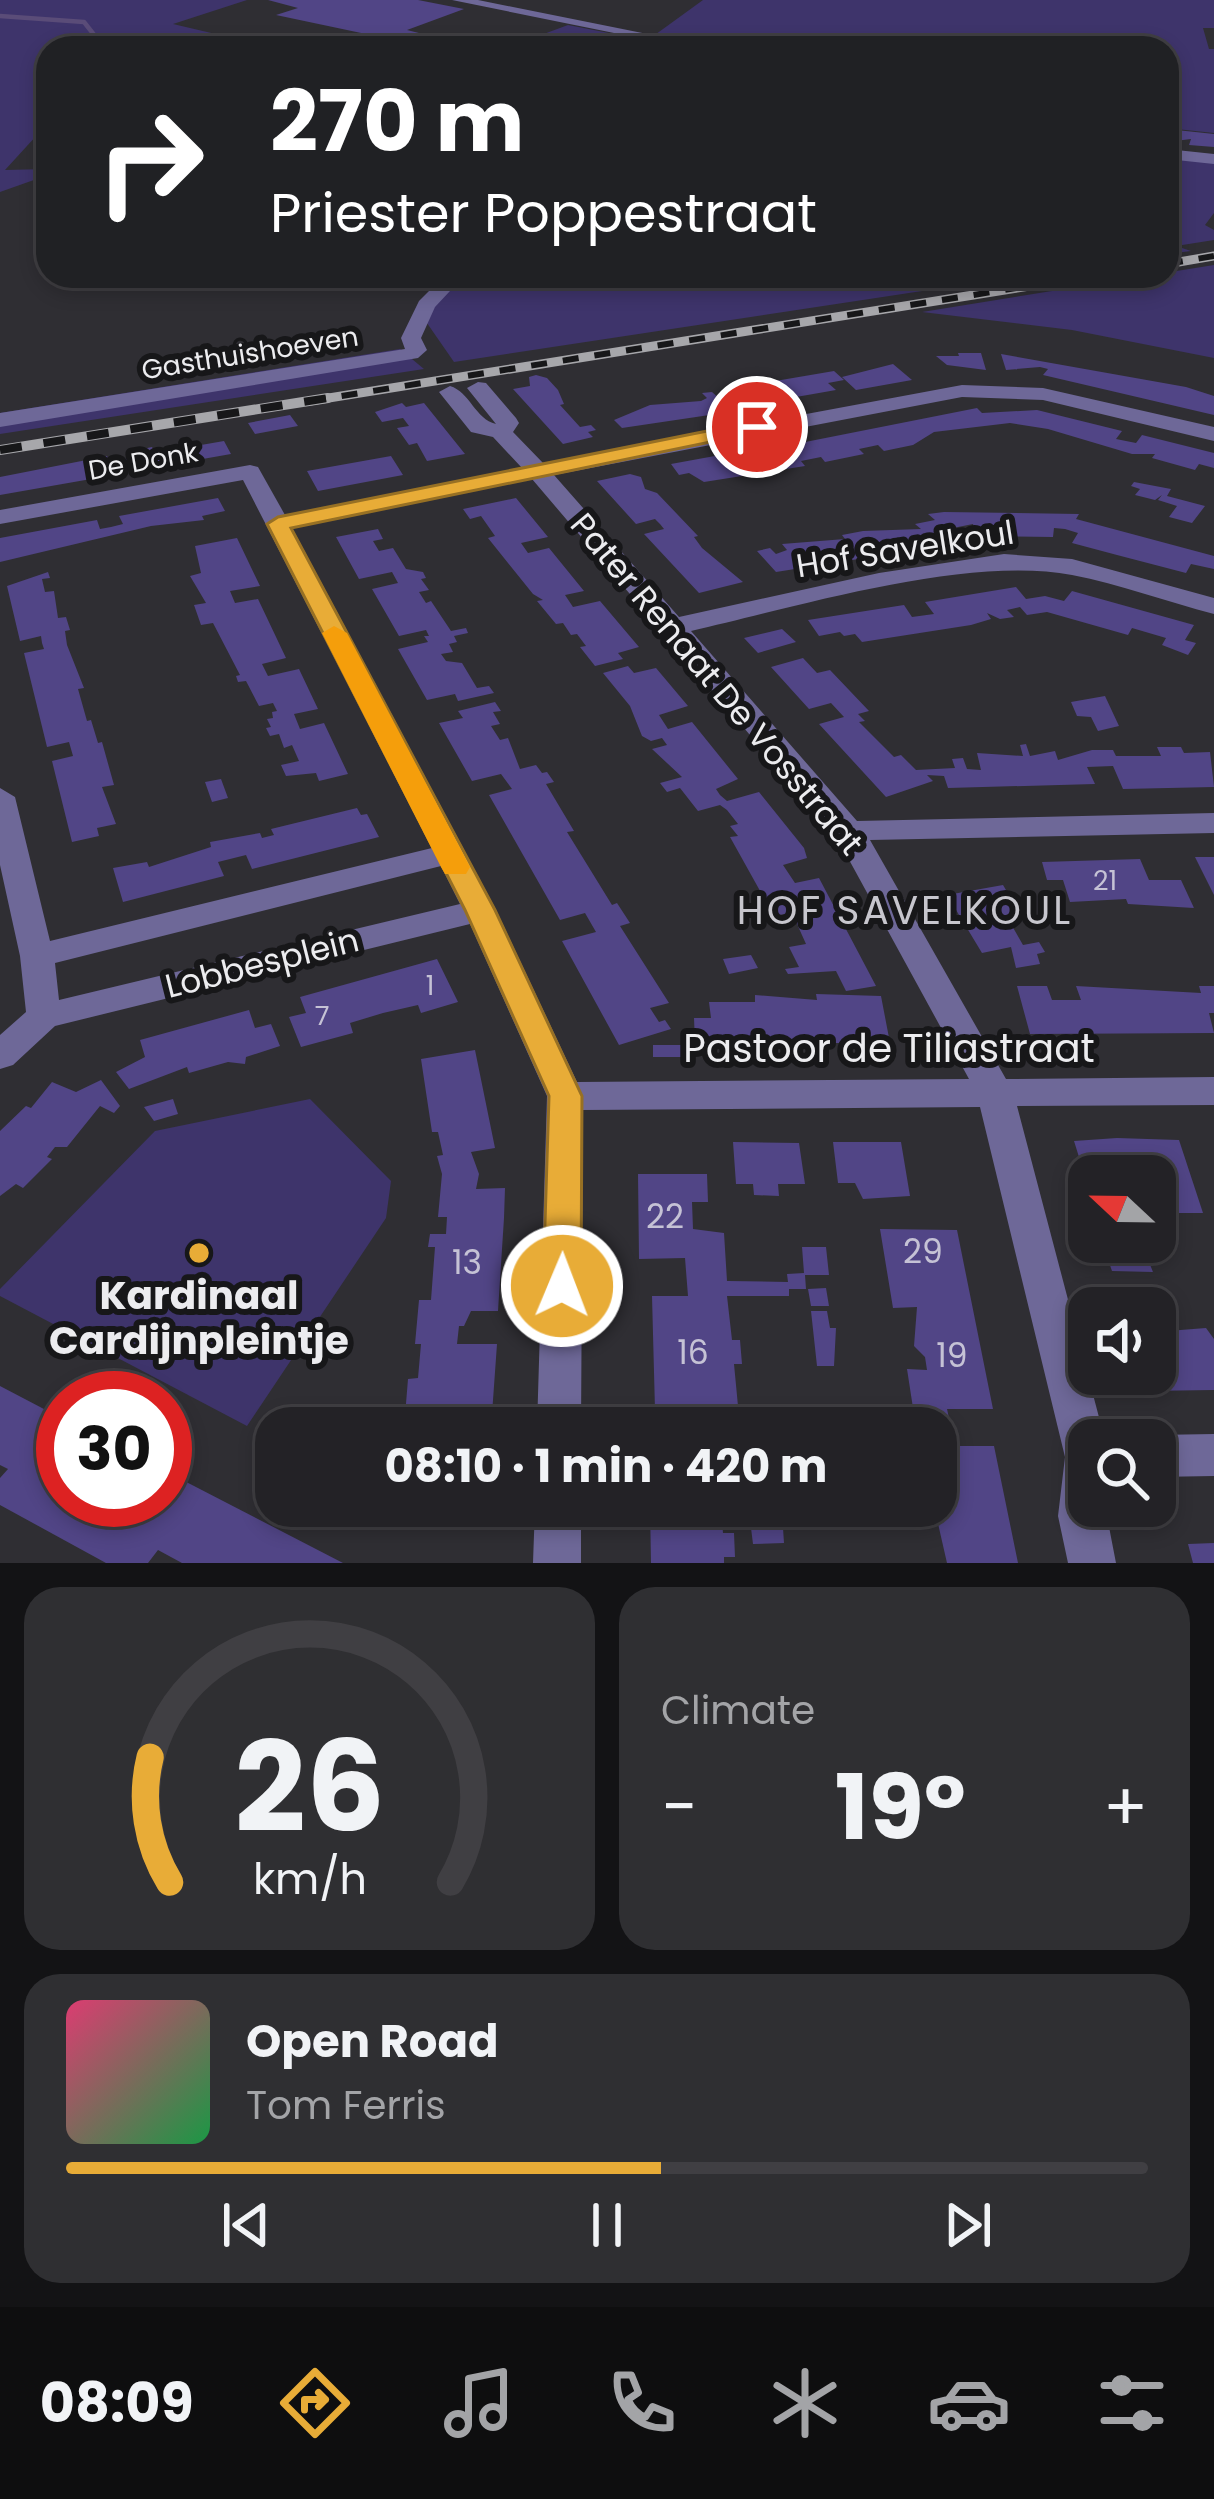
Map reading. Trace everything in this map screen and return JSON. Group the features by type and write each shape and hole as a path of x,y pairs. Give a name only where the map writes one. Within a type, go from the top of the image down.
{"street":[{"path":"458,0 647,36"},
{"path":"1179,155 1214,159"},
{"name":"Gasthuishoeven","path":"0,420 411,354 417,350 411,338 420,313 444,288"},
{"name":"Pater Renaat De Vosstraat","path":"478,388 508,423 501,432"},
{"path":"560,1407 566,1096 480,910 275,519 962,391 1043,394 1214,434"},
{"name":"Pater Renaat De Vosstraat","path":"450,392 479,428 501,432 537,470 849,831 995,1092 1078,1419"},
{"name":"De Donk","path":"0,517 250,472 275,519"},
{"name":"Hof Savelkoul","path":"676,626 879,581 1004,562 1072,567 1214,606"},
{"path":"0,797 37,956 44,1016 0,1056"},
{"path":"849,831 1214,824"},
{"name":"Lobbesplein","path":"37,956 448,854"},
{"name":"Lobbesplein","path":"44,1016 480,910"},
{"name":"Pastoor de Tiliastraat","path":"566,1096 1214,1091"},
{"path":"1176,1456 1214,1455"},
{"path":"557,1563 558,1527"},
{"name":"Pater Renaat De Vosstraat","path":"1084,1527 1092,1563"}],"shaded area":[{"path":"0,0 247,0 173,24 224,36 36,36 36,136 5,170 36,169 36,179 0,192"},
{"path":"703,0 1214,0 1214,28 1203,28 1209,49 1214,49 1214,133 1179,129 1179,36 653,36"},
{"path":"568,25 624,36 538,36"},
{"path":"1179,155 1214,159 1214,213 1205,225 1214,230 1214,240 1179,246"},
{"path":"1214,265 1214,358 1072,330 922,312 1071,288 1179,288 1179,271"},
{"path":"444,288 943,288 454,362 420,313"},
{"path":"400,349 424,369 0,434 0,413"},
{"name":"Kardinaal Cardijnpleintje","path":"310,1099 391,1181 386,1218 260,1407 255,1407 247,1426 192,1397 192,1371 142,1371 0,1296 0,1289 155,1131"}],"building":[{"path":"268,0 418,0 464,9 407,30 419,33 412,36 375,36 276,15 298,8"},
{"path":"1179,130 1214,134 1214,147 1189,145 1191,139 1179,140"},
{"path":"981,353 986,370 947,365 936,356"},
{"path":"1001,354 1186,387 1214,396 1214,415 1043,375 1048,369 1040,367 1006,370"},
{"path":"893,364 912,380 856,390 842,377"},
{"path":"834,371 844,380 828,383 836,390 739,407 722,390"},
{"path":"529,377 547,378 558,390 564,404 560,405 580,427 591,425 596,430 588,432 593,437 563,444 513,389 530,386"},
{"path":"712,392 722,401 713,403 723,413 622,428 614,420 650,405 701,401 707,398 702,393"},
{"path":"402,403 406,407 424,403 465,454 427,461 417,443 409,445 397,428 409,426 403,418 382,422 375,412"},
{"path":"977,408 982,413 1037,410 1122,431 1116,439 1136,443 1142,435 1214,453 1214,468 1199,464 1195,470 1152,458 1155,454 1132,454 1010,423 934,432 913,445 884,451 878,445 859,449 864,454 825,462 821,457 801,461 805,466 704,482 689,473 679,475 671,464 764,447 775,459 794,455 785,446"},
{"path":"290,415 298,426 255,434 248,423"},
{"path":"224,441 231,454 112,475 109,468 89,471 91,479 0,495 0,477 107,456 109,461 131,458 129,452 152,447 155,453"},
{"path":"391,456 403,475 318,491 307,471"},
{"path":"630,474 641,477 645,489 657,493 698,536 694,537 702,548 743,582 699,593 644,534 664,529 660,524 655,519 636,524 597,481"},
{"path":"1134,482 1171,489 1167,496 1205,506 1192,523 1169,517 1177,506 1158,500 1162,495 1155,500 1135,495 1140,489 1131,486"},
{"path":"218,498 225,511 202,516 204,520 151,526 0,562 0,538 97,520 100,529 111,527 123,524 119,516"},
{"path":"516,498 548,537 521,543 528,553 549,548 584,591 565,595 573,607 600,601 639,647 618,653 623,659 595,666 580,647 586,646 577,634 571,635 563,623 556,624 537,601 543,600 488,538 495,536 481,516 470,519 463,509"},
{"path":"928,514 1079,514 1076,519 1214,556 1214,569 1191,564 1186,573 1072,543 1078,533 1065,529 1054,528 1053,537 977,536 973,524 948,529 960,543 891,554 883,543 862,546 871,557 776,572 757,551 770,548 776,554 787,550 782,544 845,539 842,535 863,531 921,529 915,524 935,520"},
{"path":"378,529 383,539 373,541 379,551 393,548 406,569 423,572 426,578 421,579 429,590 419,592 426,603 431,601 451,631 466,628 468,633 454,636 457,642 449,644 453,652 441,654 446,661 462,663 477,688 489,686 494,693 458,701 455,694 427,700 398,649 428,642 426,630 399,636 372,589 398,583 392,572 359,579 336,537"},
{"path":"237,538 260,586 230,591 235,603 258,599 286,658 262,664 268,676 299,669 318,709 294,714 300,729 324,723 348,774 319,781 316,773 286,776 281,765 299,761 292,745 284,748 279,734 270,736 266,728 271,727 267,719 277,711 273,703 259,706 246,681 238,682 240,675 213,623 201,625 194,605 206,603 190,576 201,573 195,546"},
{"path":"48,572 50,578 42,579 45,592 54,591 58,618 66,617 67,645 84,688 78,689 87,721 91,720 98,743 102,742 114,785 102,787 116,824 97,828 99,836 72,842 52,761 73,756 69,742 47,747 24,653 44,649 41,636 20,641 7,586"},
{"path":"1016,587 1026,599 1045,596 1064,601 1072,591 1194,625 1185,640 1196,643 1188,655 1162,645 1166,638 1132,628 1128,635 1047,612 1027,615 1020,607 1007,610 1014,617 1000,619 987,613 991,619 971,625 862,642 855,634 819,636 808,620 904,605 912,617 934,614 925,602"},
{"path":"782,629 796,642 758,653 744,638"},
{"path":"803,658 817,673 830,670 869,711 858,714 865,721 859,722 894,757 901,755 916,770 955,768 952,759 963,758 967,769 981,770 977,753 1023,756 1020,745 1026,744 1030,756 1055,751 1058,760 1092,750 1113,750 1116,756 1161,756 1157,747 1181,747 1184,753 1210,752 1214,787 1123,789 1113,766 1087,767 1095,784 948,788 944,776 927,775 933,781 886,797 819,724 844,717 831,703 809,709 771,667"},
{"path":"628,666 634,673 656,668 688,706 659,715 668,729 692,722 738,779 716,789 720,795 727,801 759,792 804,848 807,858 783,865 795,883 819,878 876,986 846,991 836,971 788,974 785,969 799,967 789,947 806,944 797,924 790,913 779,915 775,907 769,907 730,837 738,836 730,826 738,824 727,810 720,805 698,811 680,788 667,792 660,783 682,777 652,749 667,745 662,738 651,741 642,736 630,706 603,673"},
{"path":"1105,696 1119,726 1098,731 1091,717 1077,716 1071,702"},
{"path":"495,702 501,711 493,712 500,724 491,726 500,740 508,738 520,769 536,765 554,782 546,784 574,831 567,832 612,905 617,903 630,923 620,926 669,1003 650,1008 671,1029 619,1045 562,941 596,932 585,913 560,920 489,795 512,789 501,774 472,781 439,723 463,718 458,711"},
{"path":"221,779 228,798 212,802 205,782"},
{"path":"357,808 361,815 367,814 379,837 252,869 246,855 218,862 224,876 123,902 113,868 147,862 149,867 211,847 210,842 260,833 262,838 274,835 271,829"},
{"path":"1195,857 1214,857 1214,895"},
{"path":"1140,859 1149,880 1181,880 1194,908 1128,904 1126,899 1070,902 1063,880 1047,880 1042,862"},
{"path":"1003,885 1021,915 1014,916 1018,922 1011,924 1023,945 1039,942 1045,952 1037,954 1040,964 1016,968 1011,947 982,953 947,895"},
{"path":"751,955 758,968 729,974 723,959"},
{"path":"437,959 458,1002 421,1013 418,1005 383,1013 350,1023 353,1033 301,1047 289,1017 306,1013 300,997"},
{"path":"1017,986 1047,986 1052,1000 1081,1000 1076,986 1201,993 1199,986 1214,986 1214,1013 1209,1013 1214,1033 1030,1034"},
{"path":"816,994 881,996 890,1043 695,1043 694,1018 711,1018 709,1002 755,1002 755,995 817,1000"},
{"path":"249,1010 255,1028 271,1024 280,1046 246,1057 245,1064 228,1062 189,1073 187,1067 129,1089 116,1072 145,1057 140,1040"},
{"path":"653,1045 692,1045 692,1057 653,1057"},
{"path":"475,1050 495,1148 471,1152 479,1174 476,1189 505,1188 498,1311 471,1311 464,1326 459,1326 457,1344 497,1344 492,1407 406,1407 408,1379 418,1378 419,1300 431,1300 435,1247 428,1247 430,1234 446,1234 447,1217 438,1217 442,1174 437,1156 443,1155 438,1132 432,1132 421,1059"},
{"path":"101,1080 120,1106 114,1113 100,1106 67,1147 55,1147 47,1157 52,1159 23,1188 16,1184 0,1196 0,1131 26,1106 31,1108 52,1082 76,1092"},
{"path":"173,1099 178,1114 154,1121 144,1107"},
{"path":"1179,1140 1203,1213 1176,1213 1176,1155 1078,1155 1074,1141"},
{"path":"733,1142 799,1143 805,1184 778,1184 779,1196 754,1195 753,1184 736,1184"},
{"path":"833,1142 901,1142 910,1196 863,1199 855,1183 838,1183"},
{"path":"638,1174 707,1174 708,1202 692,1202 693,1229 724,1233 727,1281 788,1282 787,1274 804,1273 802,1247 826,1247 829,1275 805,1275 806,1289 789,1289 789,1296 727,1296 732,1340 740,1340 742,1364 734,1364 738,1407 655,1407 652,1296 688,1296 685,1258 639,1259"},
{"path":"880,1229 957,1230 993,1409 913,1407 907,1369 927,1370 925,1357 914,1346 917,1307 893,1308"},
{"path":"1109,1263 1149,1263 1153,1272 1112,1271"},
{"path":"826,1288 829,1306 811,1306 808,1289"},
{"path":"811,1311 827,1311 830,1328 836,1328 834,1366 817,1366"},
{"path":"1206,1328 1214,1339 1214,1390 1176,1391 1176,1330"},
{"path":"0,1386 36,1405 36,1525 0,1505 0,1478 8,1469 0,1465"},
{"path":"957,1446 994,1446 1018,1563 947,1563 939,1527 957,1527"},
{"path":"192,1485 255,1518 255,1527 273,1527 343,1563 182,1563 158,1550 148,1563 106,1563 40,1527 192,1527"},
{"path":"650,1527 723,1527 723,1533 734,1533 735,1557 724,1557 724,1563 651,1563"},
{"path":"751,1528 783,1528 784,1543 753,1544"},
{"path":"1214,1543 1214,1563 1193,1563 1188,1544"}],"waterway":[{"path":"0,16 84,22 95,36"}],"railway":[{"path":"1179,262 1214,256"},
{"path":"310,401 1017,288"},
{"path":"0,450 328,398"}],"slow traffic":[{"path":"334,633 456,867"}],"place":[{"name":"Kardinaal Cardijnpleintje","path":"199,1253"}],"district":[{"name":"HOF SAVELKOUL","path":"905,910"}],"route":[{"path":"562,1286 566,1096 480,910 278,524 757,427"}]}
